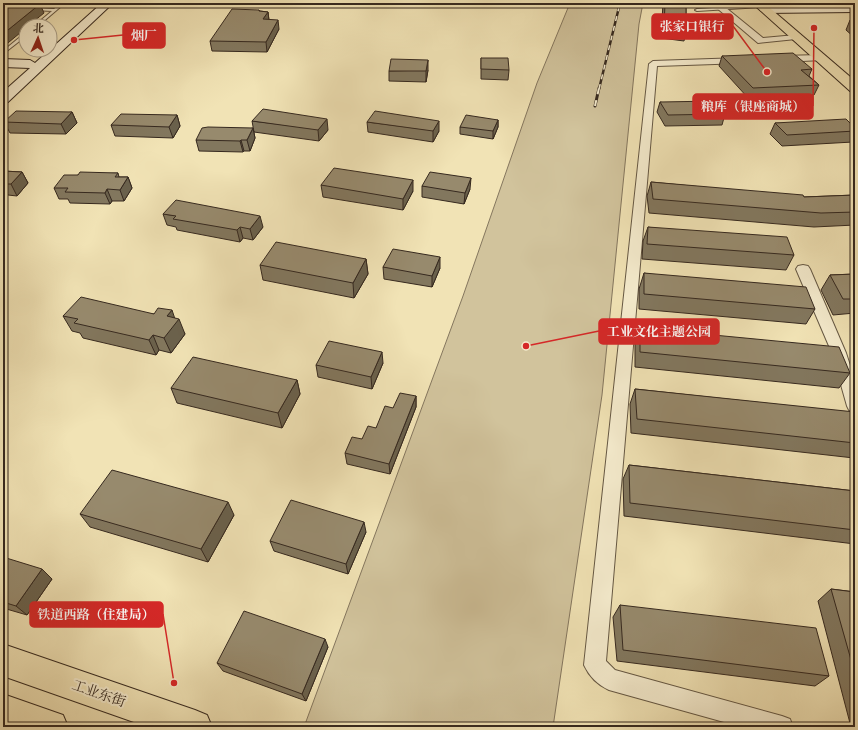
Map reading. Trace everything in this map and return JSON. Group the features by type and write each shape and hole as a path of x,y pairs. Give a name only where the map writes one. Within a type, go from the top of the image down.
{"main road":[{"path":"58,39 98,3"},
{"path":"3,99 108,3"},
{"path":"768,8 855,9"},
{"path":"768,8 792,18 819,41"},
{"path":"768,8 796,37 855,88"},
{"path":"792,18 855,18"},
{"path":"3,89 37,58"},
{"path":"3,63 30,64"},
{"name":"工业东街","path":"3,660 195,727"},
{"path":"3,710 51,727"}],"street":[{"path":"718,6 761,41 796,37"},
{"path":"768,60 820,58"},
{"path":"753,60 653,64 595,665 609,680 782,727"},
{"path":"803,269 839,353 855,406"}],"lane":[{"path":"46,18 63,3"},
{"path":"697,10 718,6 768,8"},
{"path":"25,9 55,10"},
{"path":"3,53 18,41"}],"shaded area":[{"path":"570,3 643,3 639,24 602,395 553,727 304,727 463,296 537,83"}],"building":[{"path":"3,3 40,4 23,18 18,18 18,22 3,34"},
{"path":"665,3 686,3 686,32 664,29"},
{"path":"232,9 259,10 268,12 263,19 278,20 266,42 210,41"},
{"path":"793,53 812,69 801,70 819,85 753,88 722,56"},
{"path":"481,58 508,58 509,70 481,69"},
{"path":"391,59 428,60 426,71 389,71"},
{"path":"716,101 725,114 668,115 660,102"},
{"path":"263,109 327,119 318,130 252,121"},
{"path":"16,111 72,112 61,124 4,122"},
{"path":"375,111 439,121 433,131 367,122"},
{"path":"121,114 177,115 169,127 111,125"},
{"path":"466,115 498,120 493,131 460,127"},
{"path":"846,119 855,128 855,131 787,135 775,123"},
{"path":"202,128 253,128 247,140 196,140"},
{"path":"334,168 413,180 403,199 321,185"},
{"path":"3,171 22,172 11,184 3,184"},
{"path":"80,172 118,173 115,177 128,177 120,190 107,189 105,193 65,192 68,188 54,188 64,175 78,175"},
{"path":"430,172 471,178 465,193 422,186"},
{"path":"651,182 803,195 804,197 855,195 855,212 821,213 653,199"},
{"path":"176,200 260,216 250,229 240,227 237,230 173,219 176,216 163,214"},
{"path":"648,227 787,237 794,255 647,244"},
{"path":"276,242 366,259 353,283 260,265"},
{"path":"393,249 440,257 432,276 383,267"},
{"path":"644,273 806,287 815,309 644,294"},
{"path":"855,274 855,299 843,299 830,275"},
{"path":"81,297 154,314 158,308 172,310 167,316 179,319 164,338 153,335 149,340 74,323 78,319 63,316"},
{"path":"640,328 839,347 850,373 640,352"},
{"path":"329,341 382,352 371,377 316,365"},
{"path":"193,357 297,380 278,413 171,388"},
{"path":"635,389 855,412 855,443 637,419"},
{"path":"400,393 416,396 389,464 345,453 352,437 362,439 368,426 376,428 385,406 393,408"},
{"path":"629,465 855,491 855,530 630,503"},
{"path":"112,470 228,502 201,549 80,514"},
{"path":"291,500 364,522 346,564 270,541"},
{"path":"3,557 42,569 16,606 3,602"},
{"path":"831,589 855,592 855,674"},
{"path":"620,605 816,628 829,676 623,650"},
{"path":"244,611 325,639 302,694 217,663"}],"railway":[{"path":"599,89 620,3"},
{"path":"595,106 599,88"}],"place":[{"name":"粮库（银座商城）","path":"814,28"},
{"name":"烟厂","path":"74,40"},
{"name":"张家口银行","path":"767,72"},
{"name":"工业文化主题公园","path":"526,346"},
{"name":"铁道西路（住建局）","path":"174,683"}]}
